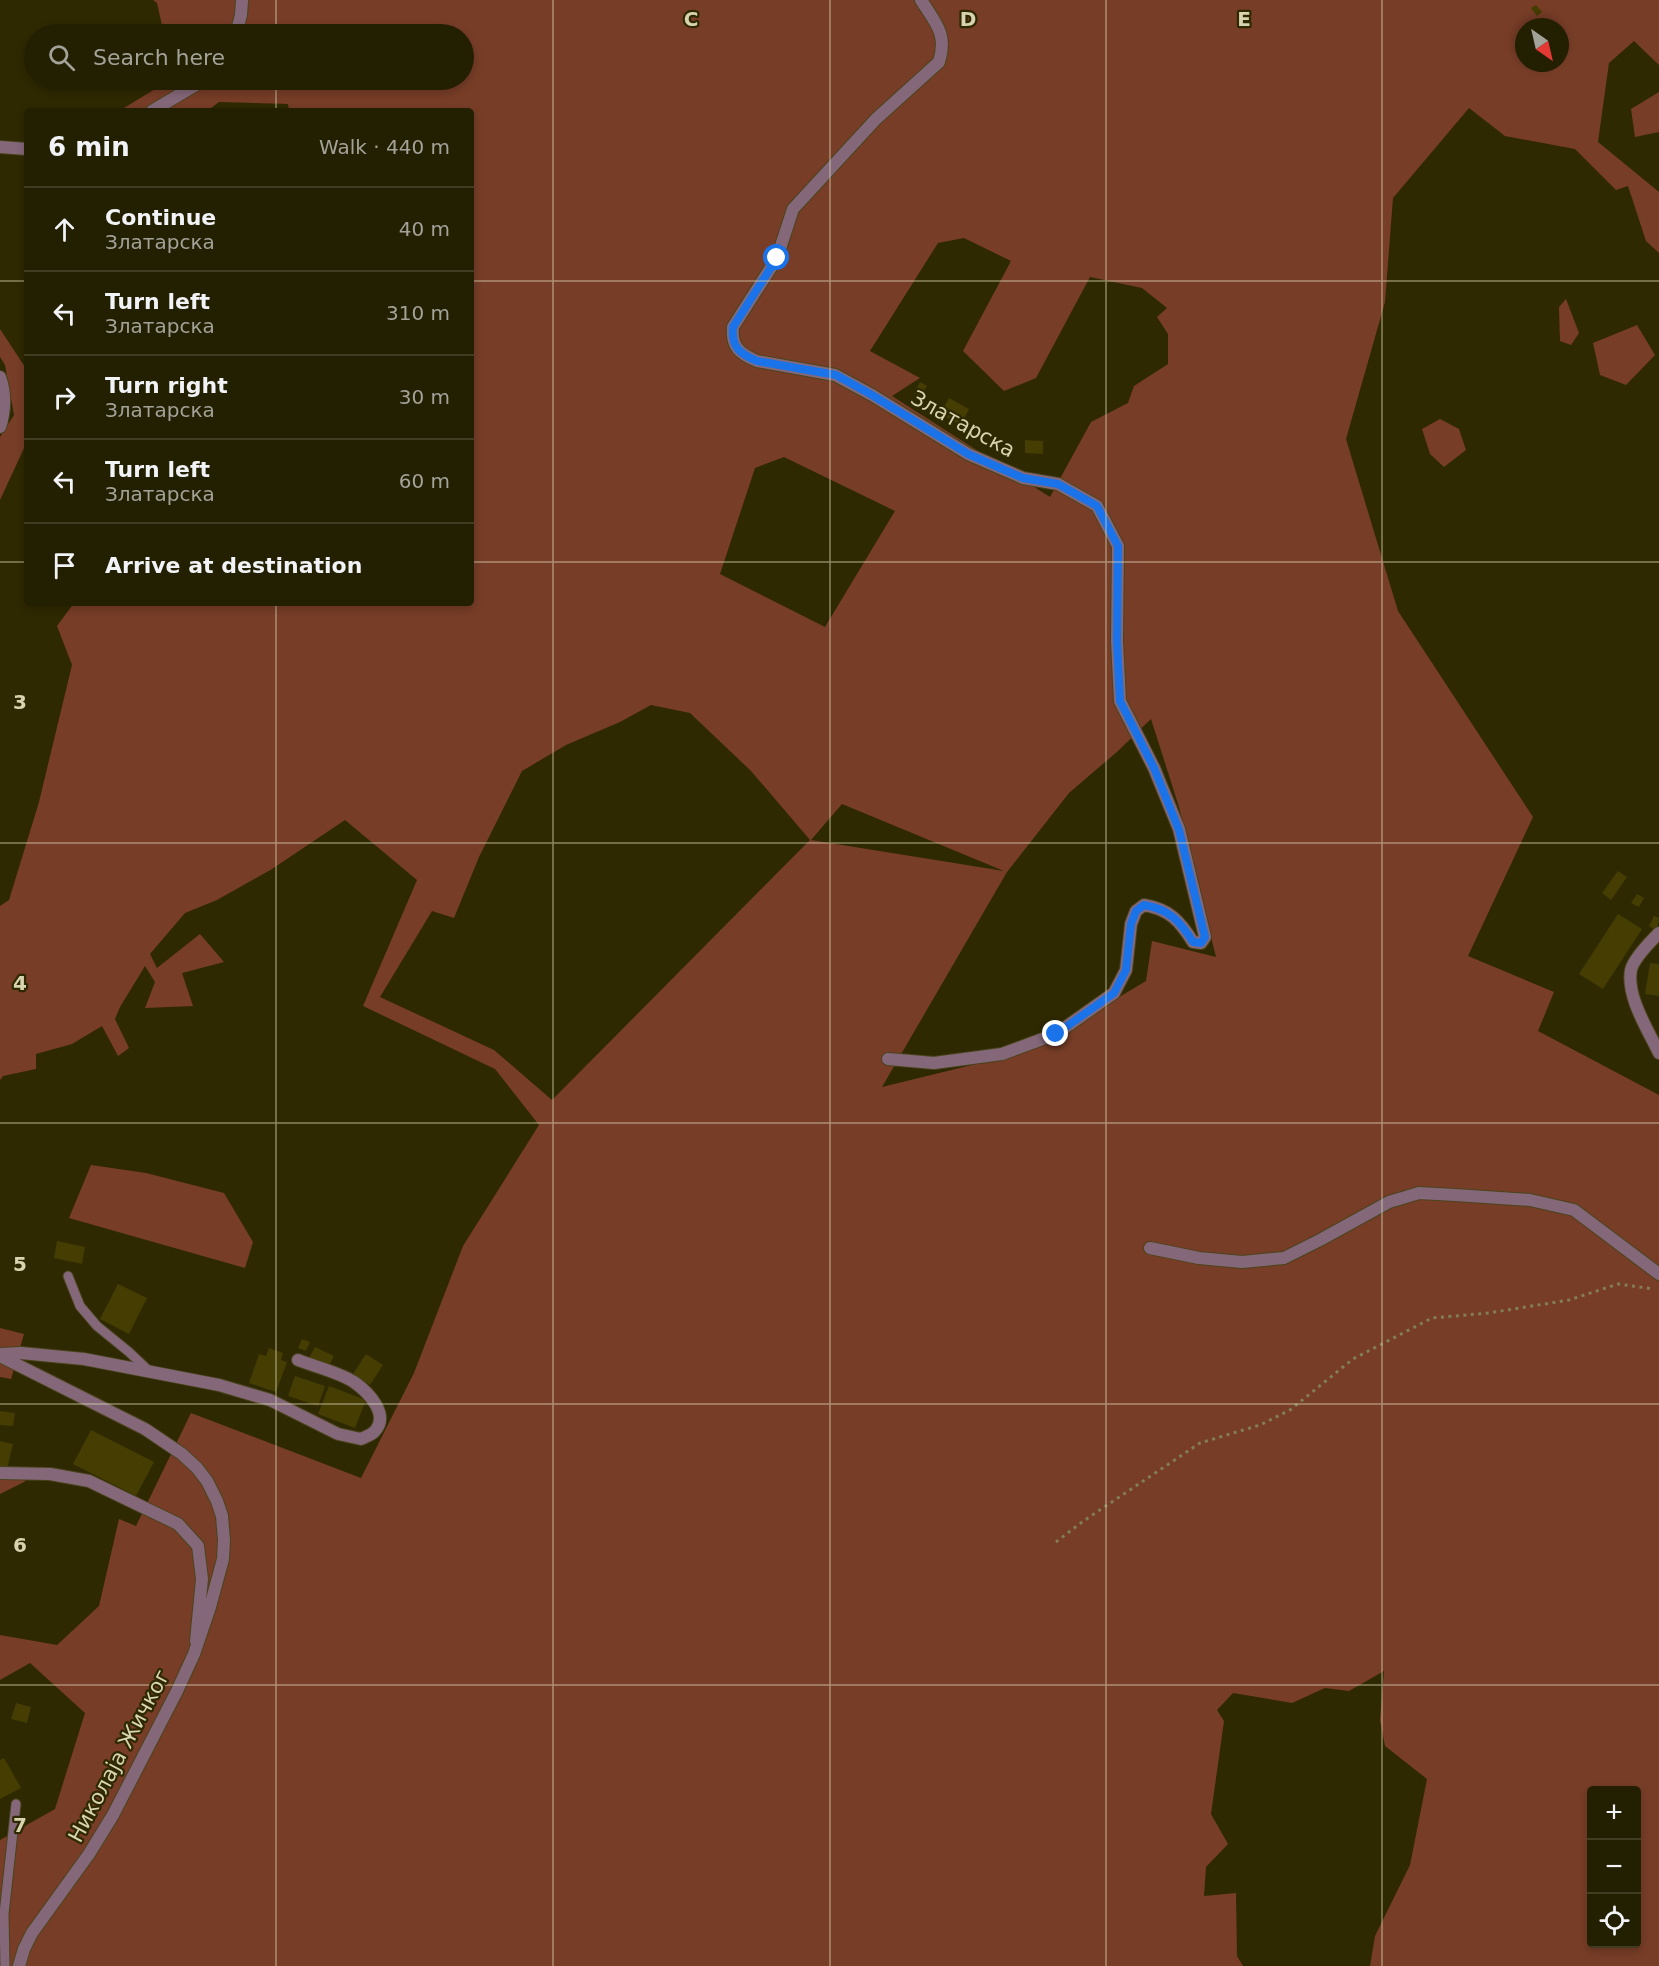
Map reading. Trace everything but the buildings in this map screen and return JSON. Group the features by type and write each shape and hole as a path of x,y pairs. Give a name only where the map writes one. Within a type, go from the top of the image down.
{"street":[{"path":"239,24 242,0"},
{"name":"Златарска","path":"888,1059 934,1064 1002,1054 1056,1034 1114,993 1126,970 1131,924 1136,911 1144,905 1161,908 1185,930 1193,942 1201,943 1205,937 1179,830 1154,768 1120,701 1117,641 1118,546 1097,506 1058,484 1023,478 968,454 836,375 757,361 746,356 737,349 732,338 733,327 777,258 793,209 876,119 939,62 943,48 940,30 921,0"},
{"path":"157,108 187,90"},
{"path":"0,147 24,149"},
{"path":"0,377 4,410 0,427"},
{"path":"1659,933 1631,968 1631,987 1637,1007 1659,1053"},
{"path":"1150,1248 1199,1258 1242,1262 1284,1258 1389,1202 1419,1193 1530,1200 1574,1210 1659,1274"},
{"name":"Николаја Жичког","path":"0,1355 21,1353 74,1358 219,1385 270,1400 338,1434 362,1439 374,1432 380,1421 378,1409 369,1395 353,1382 297,1360"},
{"name":"Николаја Жичког","path":"0,1355 163,1440 197,1468 207,1481 222,1516 223,1559 194,1654 113,1815 89,1854 32,1934 24,1949 20,1966"},
{"name":"Николаја Жичког","path":"0,1473 50,1473 88,1481 178,1524 198,1546 202,1579 194,1654"}],"lane":[{"path":"68,1276 80,1306 97,1326 149,1371"},
{"path":"5,1966 4,1914 16,1804"}],"path":[{"path":"1056,1542 1200,1443 1260,1425 1290,1410 1353,1359 1432,1318 1489,1313 1569,1300 1618,1284 1659,1290"}],"shaded area":[{"path":"153,0 1659,0 1659,65 1634,41 1609,63 1598,142 1659,192 1659,253 1646,241 1628,186 1616,190 1575,149 1505,136 1469,108 1393,198 1385,302 1346,439 1398,611 1533,817 1468,956 1554,992 1538,1031 1659,1095 1659,1966 1370,1966 1375,1936 1410,1865 1427,1779 1385,1746 1380,1720 1384,1671 1349,1691 1325,1688 1292,1703 1233,1693 1217,1710 1224,1721 1211,1814 1228,1844 1206,1867 1204,1896 1236,1893 1237,1956 1243,1966 0,1966 0,1840 55,1809 85,1713 30,1663 0,1680 0,1635 57,1645 99,1606 119,1519 136,1526 191,1413 361,1478 414,1373 463,1246 539,1125 495,1069 363,1006 417,880 345,820 272,869 217,900 185,913 150,954 157,968 200,934 224,962 182,973 193,1006 145,1008 155,982 145,966 115,1019 129,1048 118,1056 102,1026 72,1044 36,1054 36,1069 3,1076 0,1080 0,906 9,900 39,802 72,665 57,626 72,606 474,606 474,108 289,108 288,104 219,102 211,108 124,108 154,90 474,90 474,24 162,24 157,3","holes":["964,238 1011,261 963,351 1004,391 1036,378 1090,277 1142,288 1167,308 1157,317 1168,334 1168,364 1134,386 1128,403 1091,422 1050,497 892,396 920,378 870,351 938,243","784,457 895,511 825,627 720,574 755,468","651,705 690,713 751,771 810,840 552,1100 494,1050 380,997 432,911 454,918 479,857 522,771 566,745 620,722","1151,719 1179,807 1216,957 1152,941 1146,981 1029,1051 882,1087 1007,872 1069,793","842,804 1004,871 811,840"]},
{"path":"1659,92 1659,132 1635,137 1631,109"},
{"path":"1566,299 1579,333 1571,345 1560,341 1559,307"},
{"path":"1637,325 1655,355 1626,385 1600,375 1593,343"},
{"path":"0,329 24,365 24,448 0,500 0,437 14,415 5,365 0,357"},
{"path":"1440,419 1459,429 1466,450 1444,467 1430,454 1422,429"},
{"path":"91,1165 146,1173 224,1193 253,1242 245,1268 69,1218"},
{"path":"0,1328 24,1334 11,1379 0,1377"},
{"path":"0,1470 26,1481 0,1494"}],"route":[{"path":"777,258 733,327 732,338 737,349 757,361 836,375 968,454 1023,478 1058,484 1097,506 1118,546 1117,641 1120,701 1154,768 1179,830 1205,937 1201,943 1193,942 1175,919 1161,908 1144,905 1136,911 1131,924 1126,970 1114,993 1056,1034"}]}
